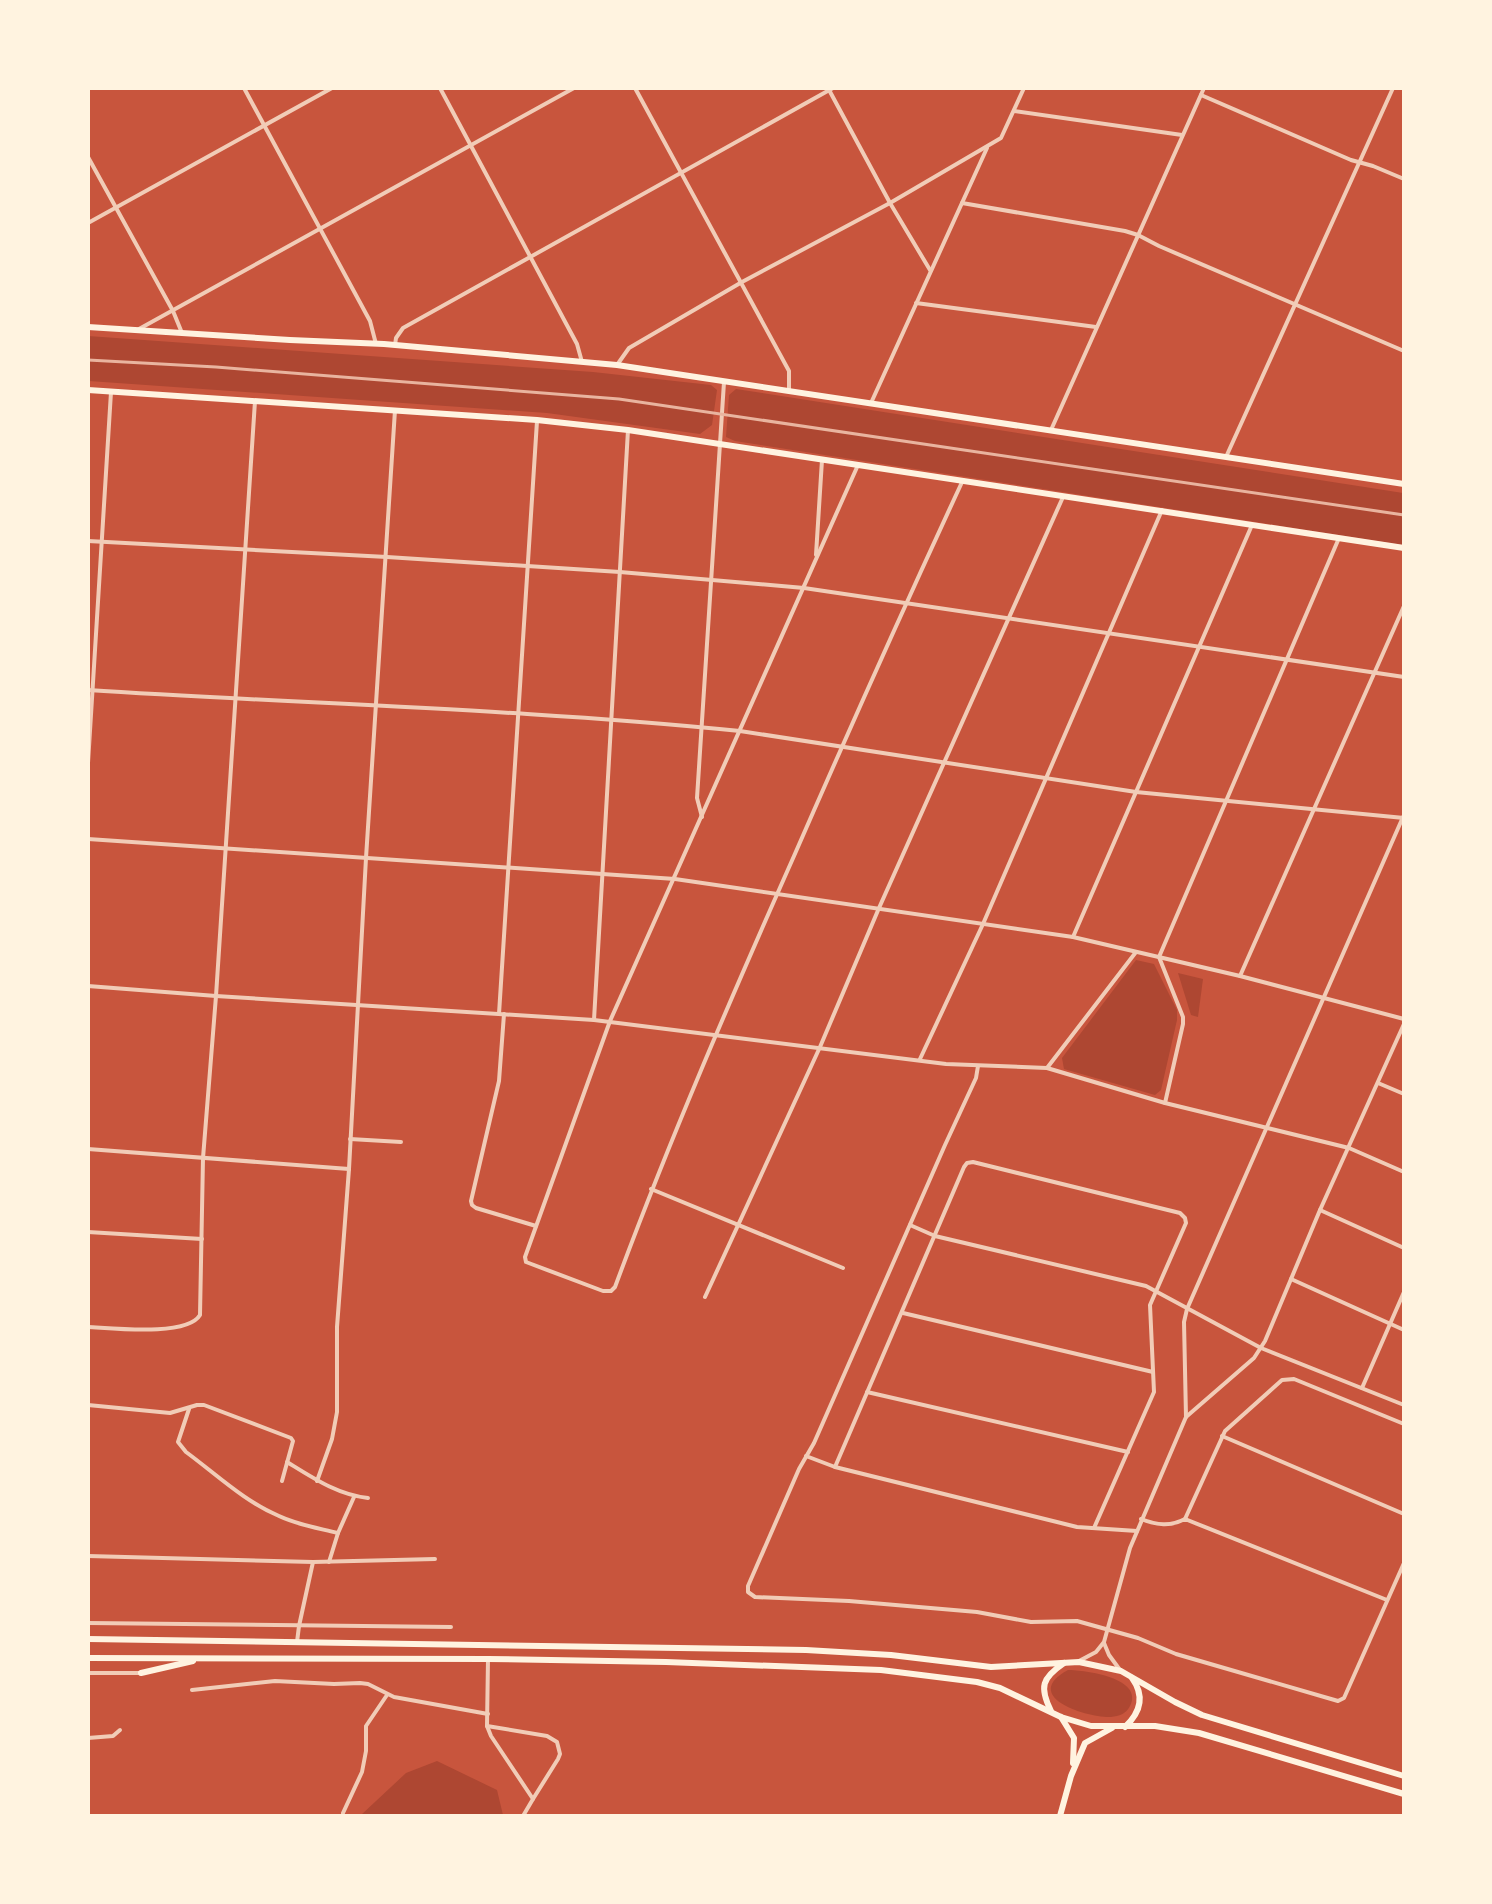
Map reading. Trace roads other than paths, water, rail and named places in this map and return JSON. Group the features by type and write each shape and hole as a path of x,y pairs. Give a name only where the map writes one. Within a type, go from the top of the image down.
{"main road":[{"path":"88,327 395,345 617,365 1403,484"},
{"path":"88,390 537,420 628,430 1404,548"},
{"path":"88,1640 806,1650 870,1653 1007,1667 1079,1662 1121,1671 1202,1715 1404,1776"},
{"path":"88,1658 488,1659 881,1670 991,1685 1012,1692 1061,1717 1091,1726 1162,1727 1199,1733 1404,1794"},
{"path":"141,1673 204,1658"},
{"path":"1051,1711 1044,1692 1045,1681 1051,1672 1068,1662"},
{"path":"1125,1727 1134,1717 1140,1703 1138,1688 1130,1676"},
{"path":"1061,1717 1071,1731 1075,1743 1071,1776"},
{"path":"1060,1815 1071,1776 1084,1743 1112,1728"}],"street":[{"path":"244,88 370,321 376,344"},
{"path":"88,223 332,88"},
{"path":"440,88 577,344 582,362"},
{"path":"136,330 574,88"},
{"path":"635,88 789,371 789,390"},
{"path":"1050,430 1204,88"},
{"path":"1226,457 1393,88"},
{"path":"395,345 396,338 403,328 830,89 890,203 930,271"},
{"path":"617,365 629,348 742,282 890,203 1001,138 1023,89"},
{"path":"1201,95 1404,179"},
{"path":"1014,111 1182,135"},
{"path":"871,403 987,147"},
{"path":"88,157 173,311 182,333"},
{"path":"962,203 1138,235 1404,351"},
{"path":"916,303 1096,327"},
{"path":"702,817 697,798 724,381"},
{"path":"88,763 111,392"},
{"path":"88,1327 155,1330 184,1324 198,1319 200,1315 203,1158 237,698 255,401"},
{"path":"317,1480 336,1424 337,1327 351,1140 366,858 395,410"},
{"path":"536,1226 476,1208 471,1201 499,1082 509,867 537,420"},
{"path":"594,1020 628,430"},
{"path":"816,560 822,459"},
{"path":"859,464 610,1021 525,1257 526,1262 603,1291 611,1291 615,1287 651,1189 716,1034 906,603 963,480"},
{"path":"705,1297 820,1047 879,908 1063,496"},
{"path":"920,1059 982,924 1162,510"},
{"path":"1073,937 1252,524"},
{"path":"1165,1103 1183,1017 1159,957 1339,537"},
{"path":"88,541 387,556 620,572 804,588 1007,620 1404,677"},
{"path":"1240,976 1404,606"},
{"path":"91,690 611,719 740,731 1136,792 1403,817 1186,1309 1184,1322 1186,1417 1141,1519 1104,1642 1096,1652 1079,1662"},
{"path":"88,840 675,879 1073,937 1240,976 1404,1019"},
{"path":"1047,1068 1136,952"},
{"path":"88,986 610,1021 946,1064 1047,1068 1165,1103 1349,1148 1404,1172"},
{"path":"1186,1417 1254,1358 1261,1348 1404,1024"},
{"path":"978,1066 976,1078 814,1443 799,1469 748,1586 748,1592 754,1597 849,1601 977,1612 1031,1622 1077,1621 1150,1642 1176,1654 1341,1700 1344,1698 1404,1563"},
{"path":"1378,1083 1404,1094"},
{"path":"351,1140 400,1143"},
{"path":"88,1149 349,1169"},
{"path":"835,1467 964,1167 973,1162 1180,1213 1185,1218 1186,1223 1149,1311 1154,1392 1094,1528"},
{"path":"651,1189 843,1268"},
{"path":"1320,1210 1404,1248"},
{"path":"910,1225 935,1236 1146,1286 1261,1348 1404,1405"},
{"path":"88,1232 202,1239"},
{"path":"1291,1279 1404,1330"},
{"path":"1362,1388 1404,1292"},
{"path":"903,1313 1153,1372"},
{"path":"1141,1519 1157,1525 1177,1524 1185,1519 1222,1436 1231,1425 1287,1378 1404,1424"},
{"path":"867,1392 1128,1452"},
{"path":"88,1405 160,1413 204,1405 291,1438 293,1441 282,1481"},
{"path":"189,1409 178,1436 178,1442 186,1452 256,1504 278,1516 338,1533"},
{"path":"1222,1436 1404,1514"},
{"path":"807,1456 835,1467 1077,1527 1137,1531"},
{"path":"287,1462 317,1480 354,1497 368,1498"},
{"path":"329,1562 338,1533 354,1497"},
{"path":"1185,1519 1387,1600"},
{"path":"88,1556 313,1562 435,1559"},
{"path":"297,1642 313,1562"},
{"path":"88,1623 452,1627"},
{"path":"1104,1642 1111,1660 1121,1671"},
{"path":"488,1659 488,1726 491,1736 533,1799"},
{"path":"88,1673 141,1673"},
{"path":"192,1690 267,1682 360,1683 374,1686 387,1695 488,1713"},
{"path":"343,1813 362,1772 366,1751 366,1725 387,1695"},
{"path":"488,1726 547,1736 557,1742 560,1755 523,1815"},
{"path":"88,1738 112,1736 120,1730"}],"railway":[{"path":"88,360 216,367 619,399 1404,515"}]}
